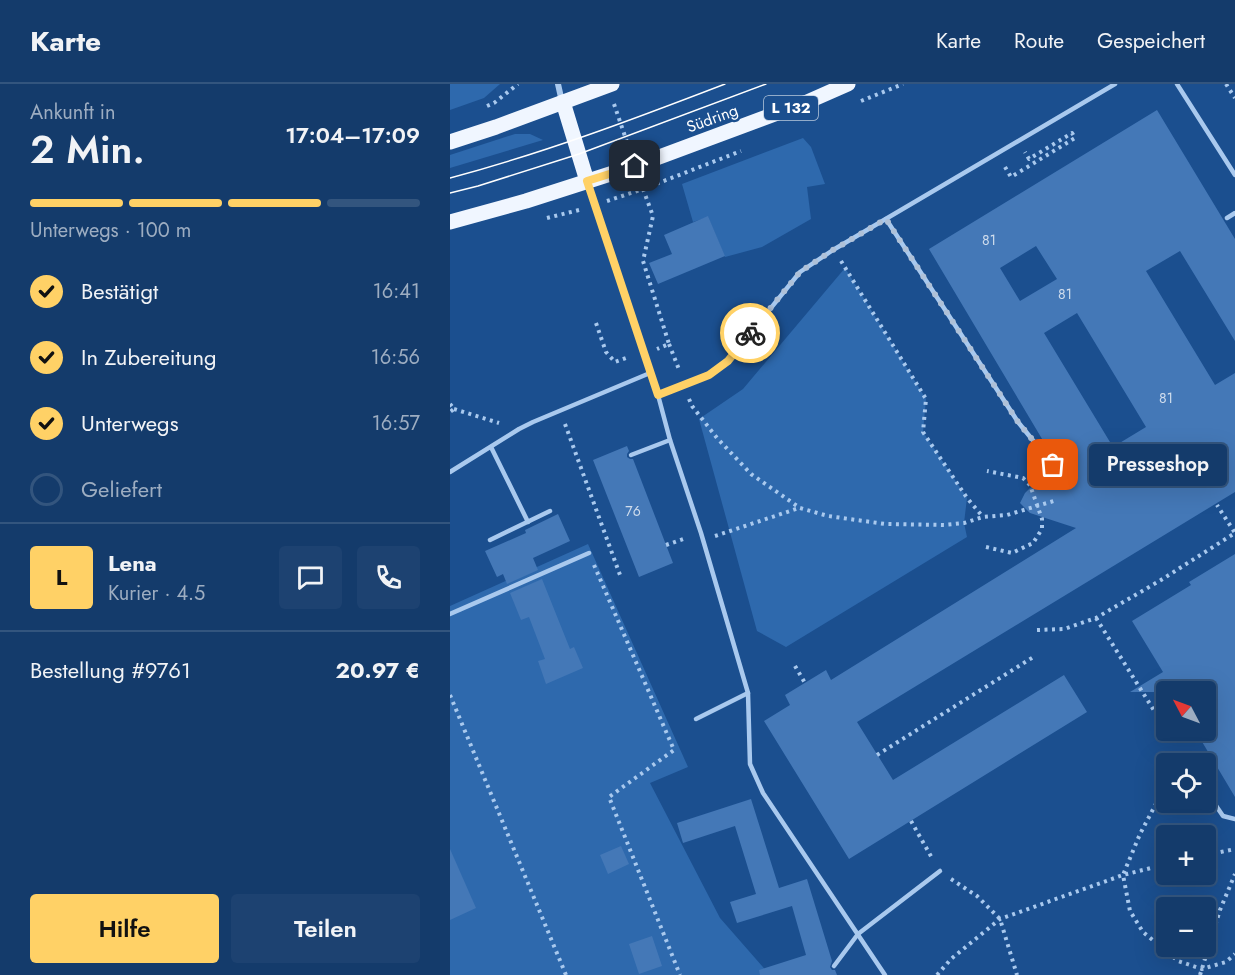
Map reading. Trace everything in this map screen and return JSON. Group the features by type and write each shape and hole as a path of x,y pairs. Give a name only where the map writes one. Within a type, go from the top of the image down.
{"main road":[{"name":"Südring","path":"450,222 526,201 635,166 807,102 848,84"},
{"path":"450,142 609,85"},
{"path":"563,102 587,181"}],"street":[{"path":"558,84 563,102"}],"lane":[{"path":"658,395 709,375 728,361 800,272 833,250 1115,84"},
{"path":"1177,84 1235,175"},
{"path":"587,181 658,395 748,693 750,764 763,793 885,975"},
{"path":"1227,218 1235,213"},
{"path":"886,219 1018,422 1053,465"},
{"path":"450,472 519,429 650,373"},
{"path":"631,455 670,440"},
{"path":"491,447 528,522"},
{"path":"490,540 550,511"},
{"path":"450,614 589,553"},
{"path":"696,719 748,693"},
{"path":"1216,805 1223,816 1235,819"},
{"path":"834,966 858,934 940,871"}],"path":[{"path":"480,110 494,103 518,84"},
{"path":"1226,84 1235,98"},
{"path":"609,85 652,216 643,261 669,344 692,406 717,438 751,474 800,508 828,516 885,524 964,523 983,517 1007,515 1057,500"},
{"path":"1011,177 1075,138 1072,133 1029,159"},
{"path":"833,250 926,399 923,432 967,498 983,517"},
{"path":"596,323 606,352 615,362 669,344"},
{"path":"450,404 452,411 519,429"},
{"path":"560,410 620,575"},
{"path":"986,547 1012,553 1033,543 1041,529 1042,519 1030,485 1023,478 987,471"},
{"path":"1037,630 1064,629 1095,618 1161,580 1234,533 1217,505"},
{"path":"703,539 800,508"},
{"path":"666,545 701,533"},
{"path":"589,553 674,750 609,797 680,975"},
{"path":"1095,618 1181,753"},
{"path":"877,755 1035,656"},
{"path":"795,666 805,683"},
{"path":"450,695 566,975"},
{"path":"1156,804 1140,834 1123,875 1130,911 1143,932 1178,961 1202,969 1226,962 1235,954"},
{"path":"911,821 940,871 977,896 1000,919 1017,975"},
{"path":"1216,853 1235,849"},
{"path":"937,975 951,959 1000,919 1123,875 1156,867"},
{"path":"1200,975 1220,910 1235,874"}],"shaded area":[{"path":"450,84 500,84 484,98 450,110"},
{"path":"515,134 530,134 543,140 450,168 450,155"},
{"path":"803,138 811,147 825,184 807,187 811,219 762,247 725,257 708,217 693,222 682,184"},
{"path":"845,268 926,399 923,432 967,498 964,523 967,537 786,647 757,631 699,419 743,389"},
{"path":"588,544 688,767 650,783 720,918 770,975 450,975 450,606"}],"building":[{"path":"1157,110 1235,239 1235,341 1180,251 1146,271 1215,385 1235,373 1235,492 857,722 893,780 1064,675 1087,712 849,859 764,721 790,705 785,695 826,670 831,680 1076,528 1030,513 1020,503 1030,488 1055,480 1054,469 1057,464 929,249","holes":["1036,246 1057,279 1020,301 1000,268","1077,313 1146,427 1113,447 1044,333"]},
{"path":"708,216 725,256 658,284 649,263 672,254 664,235"},
{"path":"627,446 629,451 627,457 633,459 673,563 639,577 593,460"},
{"path":"558,514 570,541 533,558 538,570 507,584 503,574 497,577 485,551 526,533 525,530"},
{"path":"1235,554 1235,797 1216,765 1216,753 1209,753 1202,741 1216,741 1216,681 1156,681 1156,692 1130,692 1163,672 1132,621 1191,585 1189,582"},
{"path":"542,579 570,649 574,647 583,668 546,684 538,661 545,659 529,617 521,620 510,593"},
{"path":"751,799 779,888 807,879 832,961 830,967 837,975 760,975 759,970 806,955 792,906 737,923 730,902 756,894 735,826 683,843 677,823"},
{"path":"621,846 629,864 608,874 600,855"},
{"path":"450,849 476,908 450,920"},
{"path":"652,936 662,966 639,974 629,944"}],"tram line":[{"path":"450,178 623,123 725,84"},
{"path":"450,193 579,154 766,84"}],"way so far":[{"path":"750,333 800,272 886,219 1018,422 1053,465"}],"place":[{"name":"Presseshop","path":"1053,465"}],"route":[{"path":"635,166 587,181 658,395 709,375 728,361 750,333"}]}
